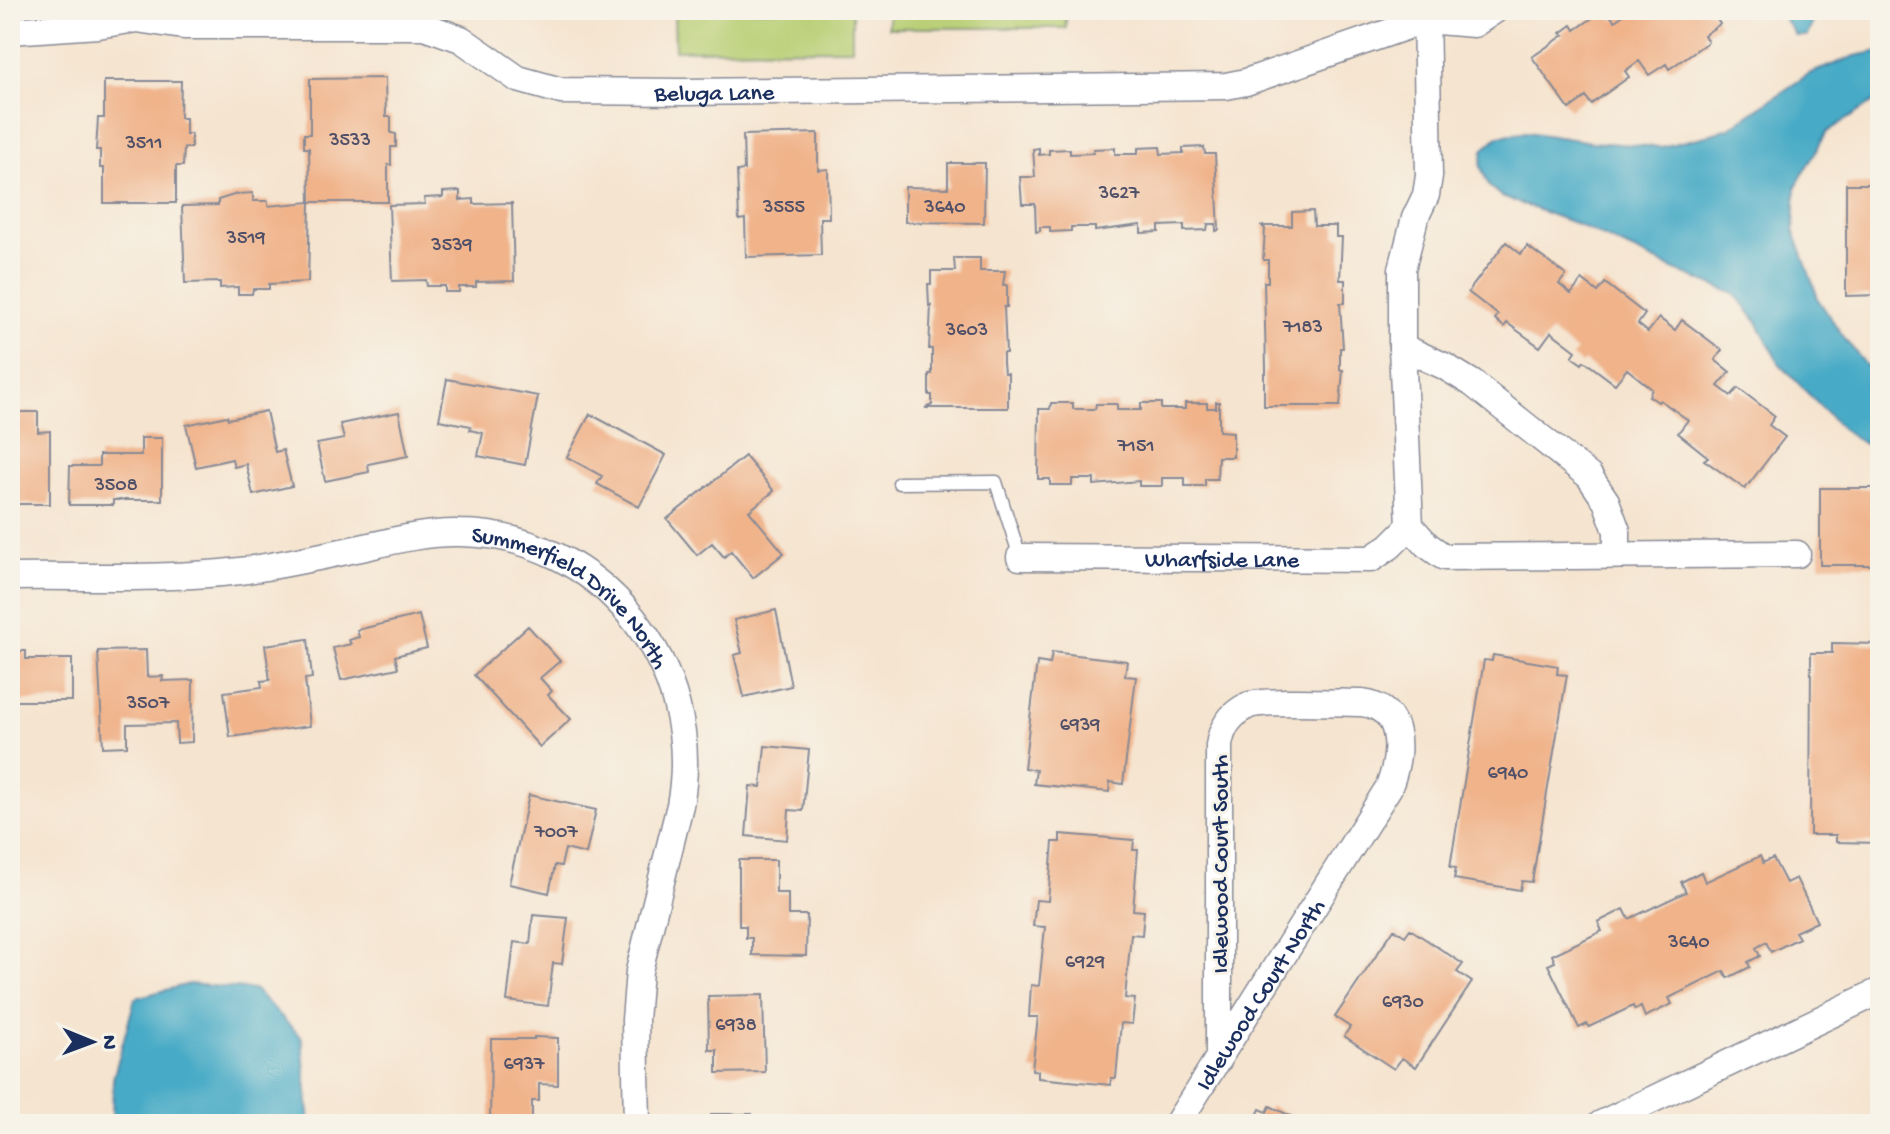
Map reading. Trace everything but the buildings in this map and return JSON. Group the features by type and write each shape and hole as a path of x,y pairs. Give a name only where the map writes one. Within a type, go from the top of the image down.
{"street":[{"path":"1495,10 1474,24 1426,15 1429,176 1426,195 1415,218 1402,269 1402,347 1410,526 1427,545 1444,557 1797,554"},
{"name":"Beluga Lane","path":"10,31 98,25 138,14 183,26 424,26 461,39 499,68 532,85 561,91 1226,86 1246,82 1426,15"},
{"path":"1402,347 1472,383 1589,476 1606,501 1617,531 1617,555"},
{"name":"Wharfside Lane","path":"1020,557 1371,559 1410,526"},
{"name":"Summerfield Drive North","path":"10,577 216,573 289,563 423,535 470,533 516,540 545,551 586,573 609,592 631,615 671,682 680,712 684,743 683,790 639,971 635,1020 637,1124"},
{"name":"Idlewood Court South","path":"1219,1059 1219,746 1225,724 1235,713 1255,704 1362,703 1376,705 1388,714 1398,734 1394,774 1340,865"},
{"name":"Idlewood Court North","path":"1177,1124 1340,865"},
{"path":"1601,1124 1636,1117 1880,991"}],"lane":[{"path":"899,483 996,482 1020,557"}],"green space":[{"path":"674,10 852,10 852,49 675,50"},
{"path":"888,10 1066,10 1066,28 888,28"}],"water":[{"path":"1778,10 1818,10 1807,36 1796,36"},
{"path":"1880,51 1880,98 1827,132 1796,186 1794,231 1819,301 1880,382 1880,452 1841,428 1779,363 1756,320 1735,294 1574,223 1502,197 1489,186 1481,167 1483,150 1499,136 1526,132 1591,142 1661,147 1706,136 1729,128 1809,74 1855,56"},
{"path":"189,984 255,990 302,1038 310,1124 112,1124 113,1079 135,998"}]}
